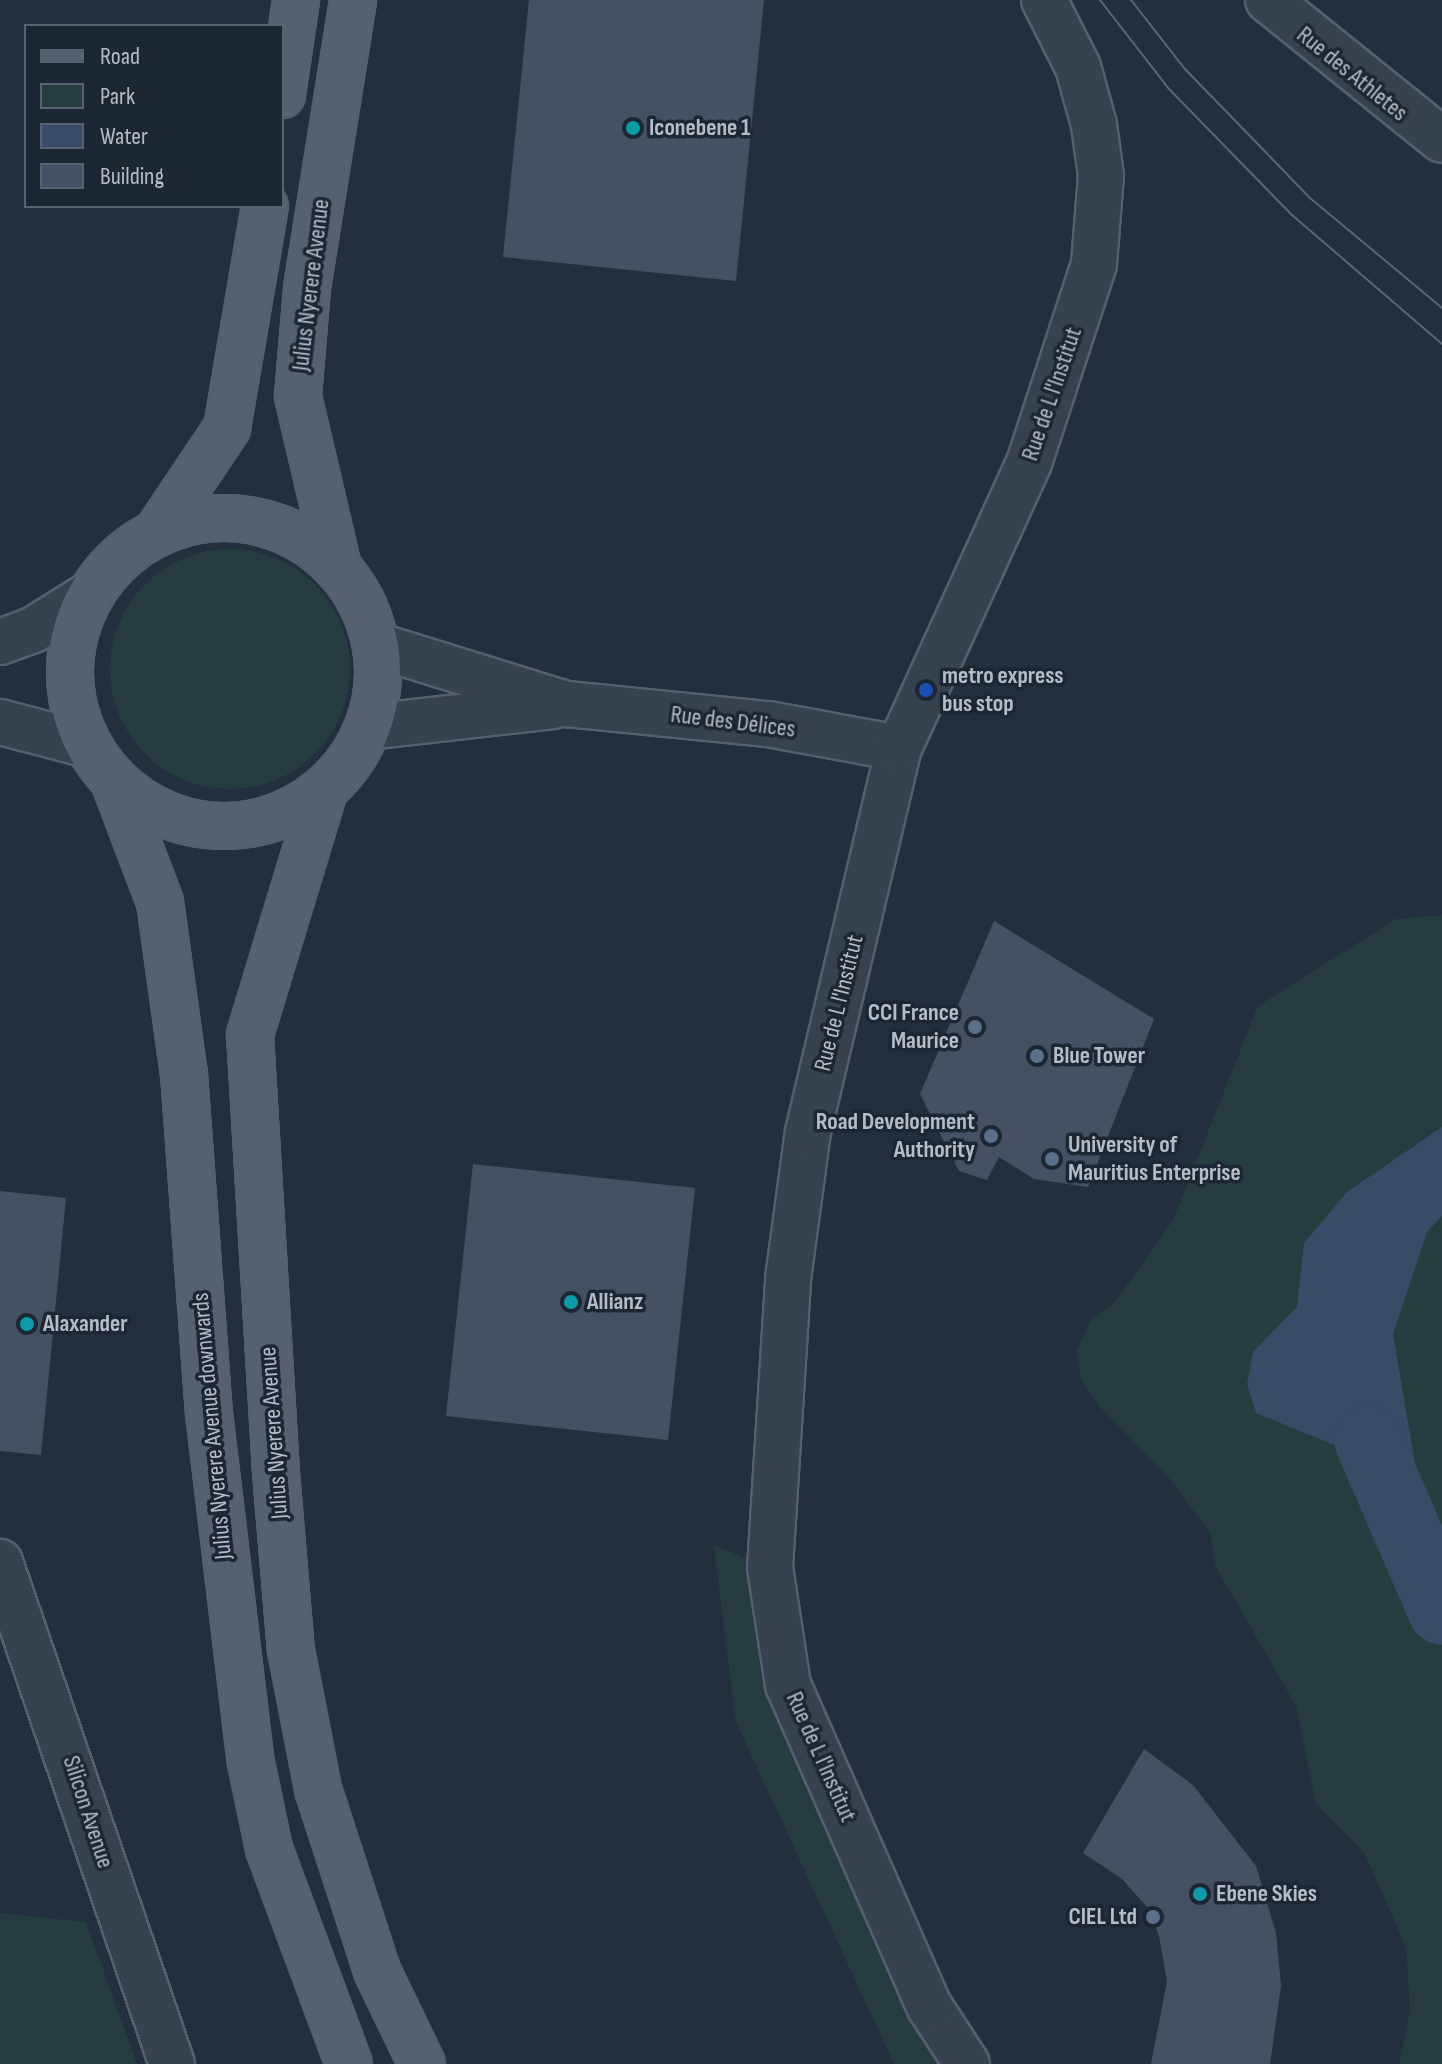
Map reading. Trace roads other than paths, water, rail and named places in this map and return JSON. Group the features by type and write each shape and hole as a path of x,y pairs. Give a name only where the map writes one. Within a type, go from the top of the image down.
{"main road":[{"path":"284,81 296,0"},
{"name":"Julius Nyerere Avenue","path":"338,567 298,396 307,288 353,0"},
{"path":"158,531 227,428 265,208"},
{"path":"205,518 254,519 300,537 338,567 363,603 376,645 378,687 369,727 324,791 285,815 241,827 194,825 151,809 114,781 88,745 71,694 72,655 92,593 121,557 158,531 205,518"},
{"name":"Julius Nyerere Avenue downwards","path":"114,781 160,902 182,1058 215,1474 250,1758 269,1849 349,2064"},
{"name":"Julius Nyerere Avenue","path":"324,791 250,1035 275,1461 291,1650 318,1789 377,1971 422,2064"}],"street":[{"name":"Rue de L l'Institut","path":"967,2064 929,2006 788,1685 770,1568 788,1279 808,1132 899,748 1029,463 1094,264 1101,176 1094,125 1078,67 1044,0"},
{"name":"Rue des Athletes","path":"1268,0 1442,140"},
{"path":"0,642 33,630 92,593"},
{"name":"Rue des Délices","path":"376,645 567,704 768,724 899,748"},
{"name":"Rue des Délices","path":"369,727 567,704"},
{"path":"0,722 88,745"},
{"name":"Silicon Avenue","path":"0,1562 172,2064"}],"water":[{"path":"1442,1127 1442,1216 1427,1232 1393,1334 1422,1504 1399,1530 1347,1450 1256,1413 1247,1384 1253,1352 1297,1307 1304,1243 1347,1192"}],"waterway":[{"path":"1368,1440 1442,1611"}],"tram line":[{"path":"1100,0 1169,89 1292,215 1442,344"},
{"path":"1131,0 1185,69 1310,198 1442,308"}],"place":[{"name":"Iconebene 1","path":"633,128"},
{"name":"metro express bus stop","path":"926,690"},
{"name":"CCI France Maurice","path":"975,1027"},
{"name":"Blue Tower","path":"1037,1056"},
{"name":"Road Development Authority","path":"991,1136"},
{"name":"University of Mauritius Enterprise","path":"1052,1159"},
{"name":"Allianz","path":"571,1302"},
{"name":"Alaxander","path":"27,1324"},
{"name":"Ebene Skies","path":"1200,1894"},
{"name":"CIEL Ltd","path":"1153,1917"}]}
